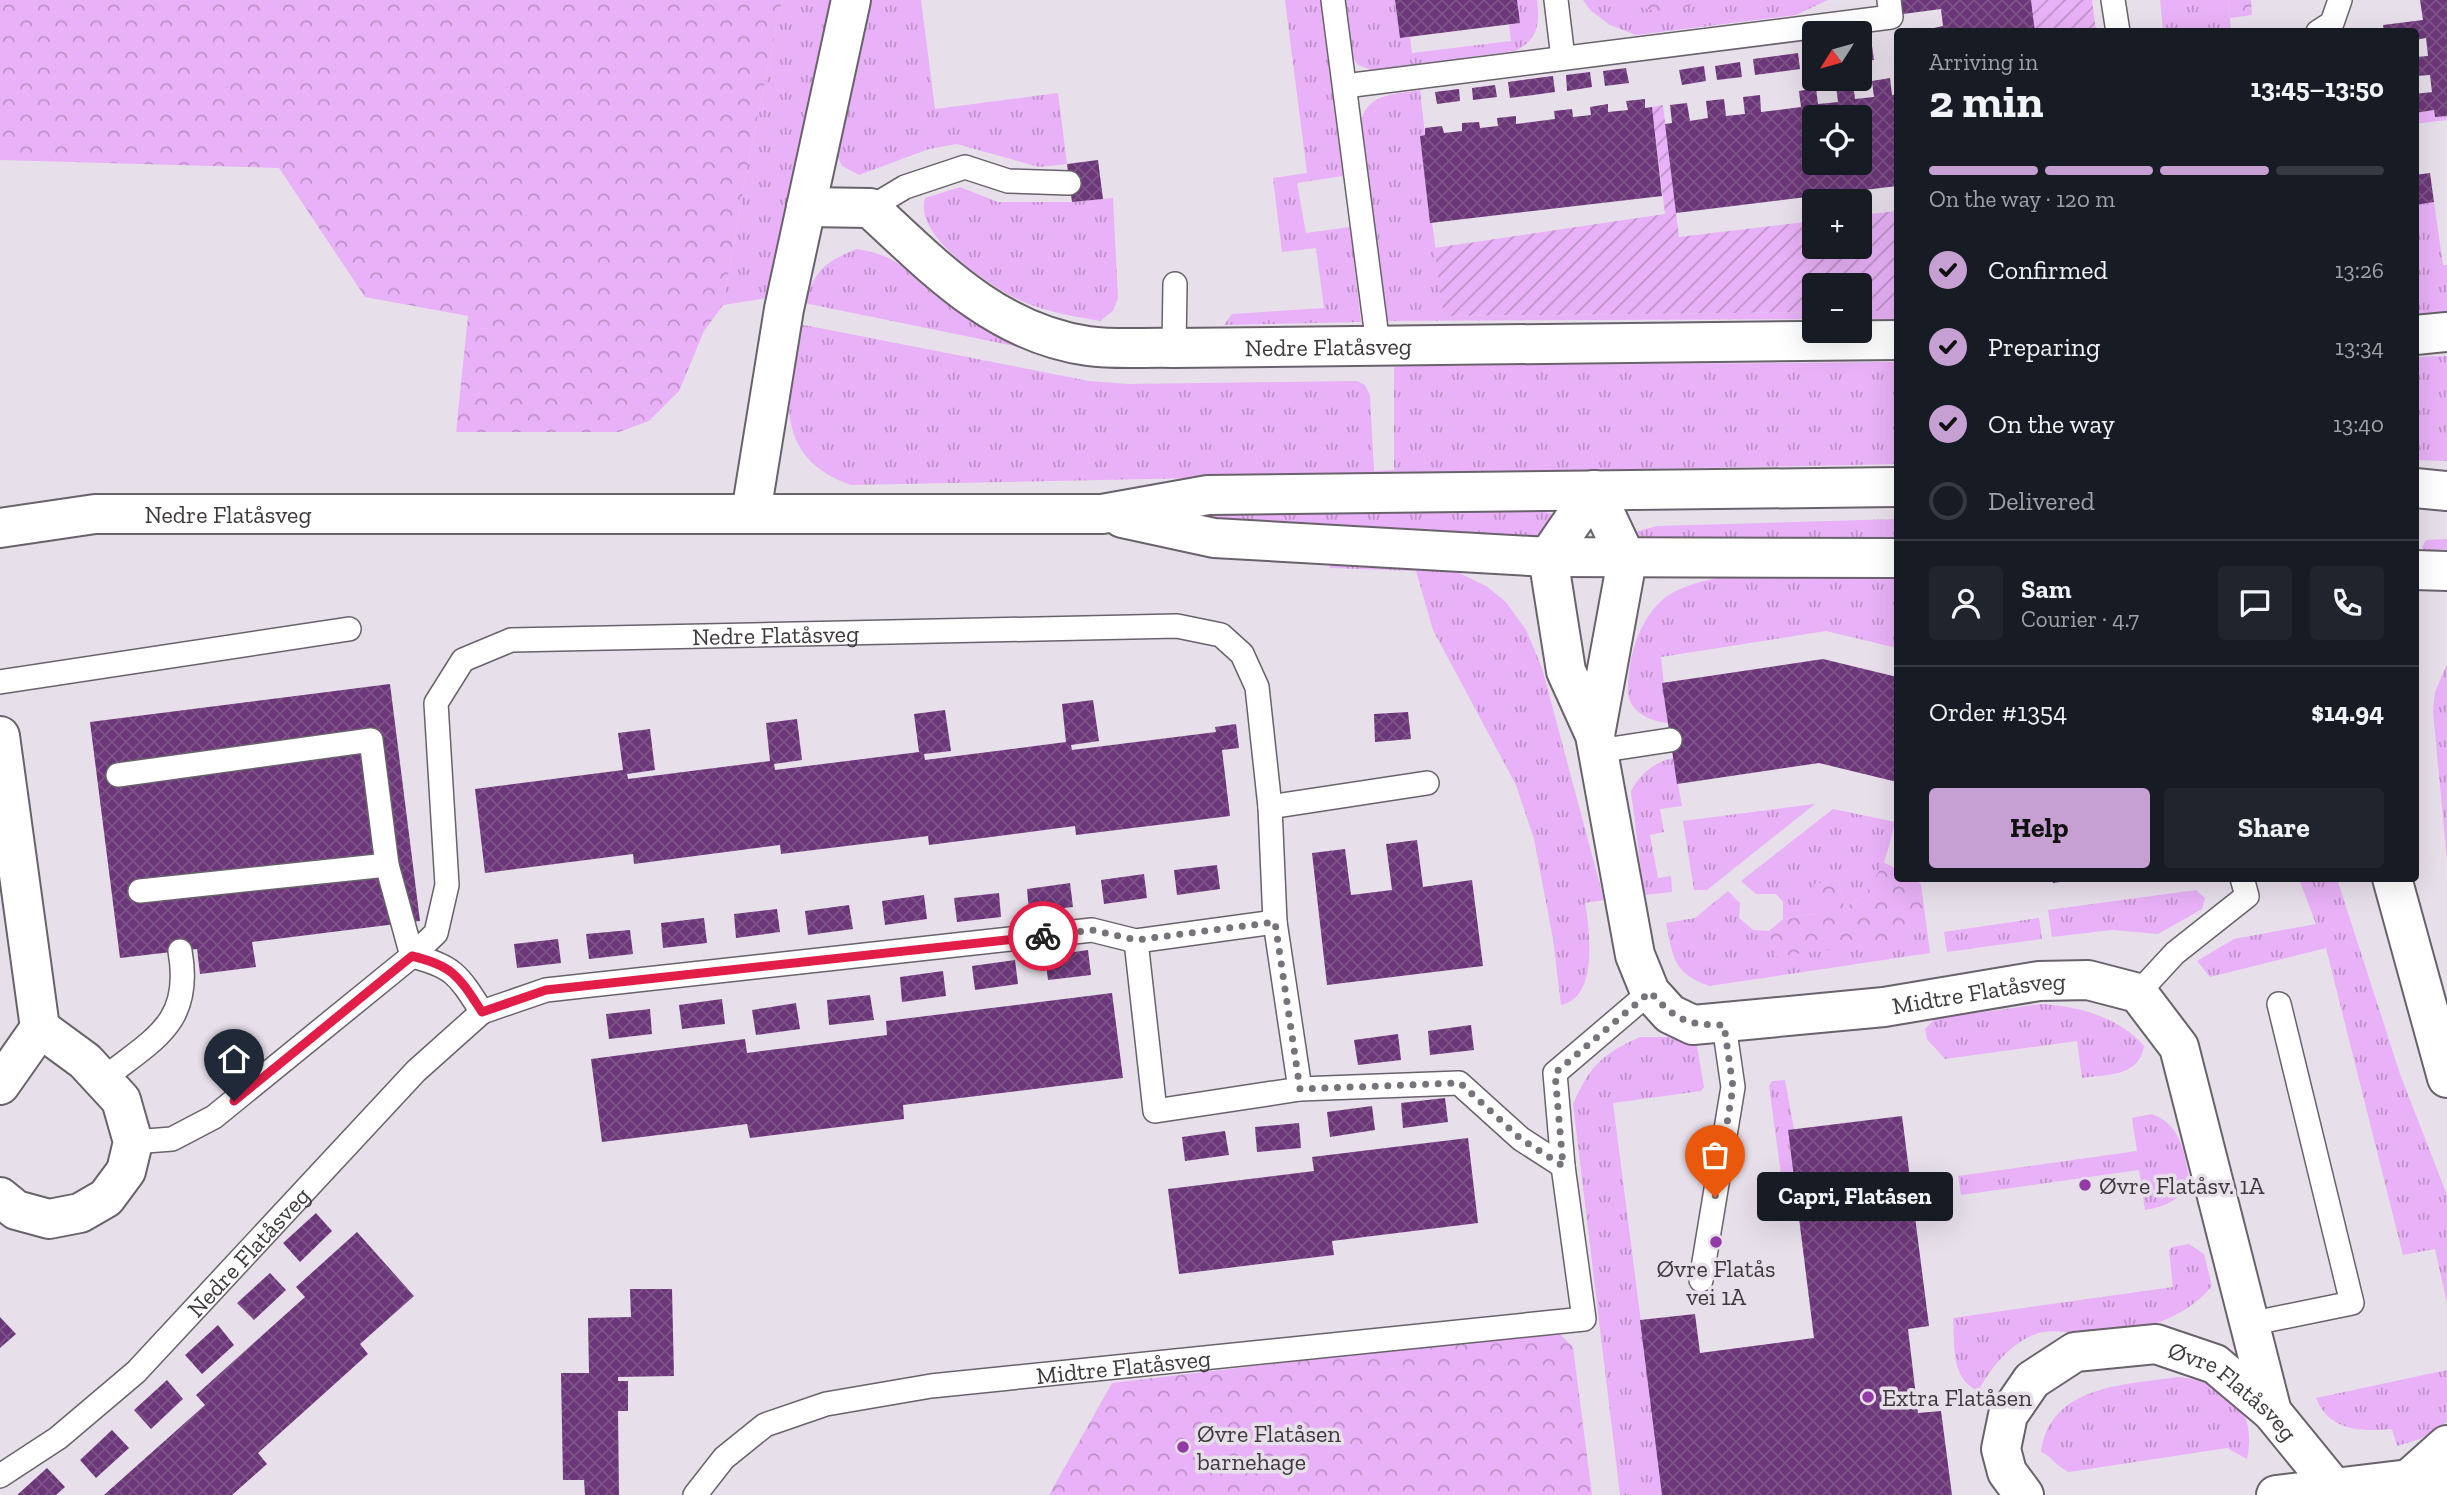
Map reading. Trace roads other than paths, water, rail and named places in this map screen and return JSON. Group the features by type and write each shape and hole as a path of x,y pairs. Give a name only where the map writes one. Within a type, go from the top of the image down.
{"street":[{"path":"751,513 784,309 851,0"},
{"path":"806,207 870,208"},
{"name":"Nedre Flatåsveg","path":"870,208 955,287 1013,324 1087,346 1174,348 1894,340"},
{"path":"2419,335 2447,332"},
{"name":"Nedre Flatåsveg","path":"0,528 95,514 1102,514 1208,495 1894,487"},
{"path":"2419,488 2447,491"},
{"path":"1548,557 1594,490"},
{"path":"1594,490 1627,560"},
{"name":"Nedre Flatåsveg","path":"1102,514 1214,538 1548,557 1627,560 1788,556 1894,558"},
{"name":"Midtre Flatåsveg","path":"1548,557 1566,671 1597,743 1635,955 1650,992 1670,1014 1693,1025 1724,1025 1884,1007 2039,981 2088,980 2137,993"},
{"name":"Midtre Flatåsveg","path":"1597,743 1627,560"},
{"path":"2419,570 2447,570"},
{"path":"0,736 5,809 40,1028 0,1085"},
{"path":"2393,882 2447,1078"},
{"path":"2137,993 2179,1047 2272,1412"},
{"path":"0,1197 16,1210 49,1219 79,1213 106,1198 126,1171 133,1142 121,1100 85,1061 40,1028"},
{"name":"Øvre Flatåsveg","path":"2025,1495 2007,1472 2001,1449 2008,1415 2032,1380 2075,1352 2156,1344 2215,1364 2272,1412 2334,1488"},
{"path":"2409,1479 2447,1445"},
{"path":"2284,1495 2409,1479 2447,1483"}],"lane":[{"path":"1333,0 1378,345"},
{"path":"1556,0 1563,58"},
{"path":"1345,86 1891,16 1889,0"},
{"path":"2113,0 2117,28"},
{"path":"2324,28 2332,23 2340,0"},
{"path":"870,208 905,187 965,167 1008,181 1069,183"},
{"path":"1174,348 1175,284"},
{"name":"Nedre Flatåsveg","path":"133,1142 172,1139 214,1117 412,956 436,933 447,885 436,703 463,660 512,640 1177,626 1221,635 1242,654 1257,687 1270,807 1275,922 1300,1089"},
{"path":"0,682 349,629"},
{"path":"118,775 371,740 387,864 412,956 443,964 466,987 482,1012"},
{"path":"1597,743 1670,740"},
{"path":"1270,807 1427,783"},
{"path":"140,891 387,864"},
{"path":"2137,993 2175,953 2247,896 2243,882"},
{"name":"Nedre Flatåsveg","path":"0,1476 58,1438 136,1371 416,1071 482,1012 546,990 1092,930 1136,940 1275,922"},
{"path":"1136,940 1155,1111 1300,1089 1460,1083 1521,1139 1563,1166"},
{"path":"102,1080 173,1022 186,980 180,951"},
{"path":"1563,1166 1555,1073 1650,992"},
{"path":"2249,1324 2353,1303 2279,1004"},
{"path":"1701,1280 1733,1087 1724,1025"},
{"name":"Midtre Flatåsveg","path":"695,1495 724,1458 765,1424 827,1404 931,1386 1584,1319 1563,1166"}],"place":[{"name":"Øvre Flatåsv. 1A","path":"2085,1185"},
{"name":"Capri, Flatåsen","path":"1715,1197"},
{"name":"Øvre Flatås vei 1A","path":"1716,1242"},
{"name":"Extra Flatåsen","path":"1868,1397"},
{"name":"Øvre Flatåsen barnehage","path":"1183,1447"}]}
